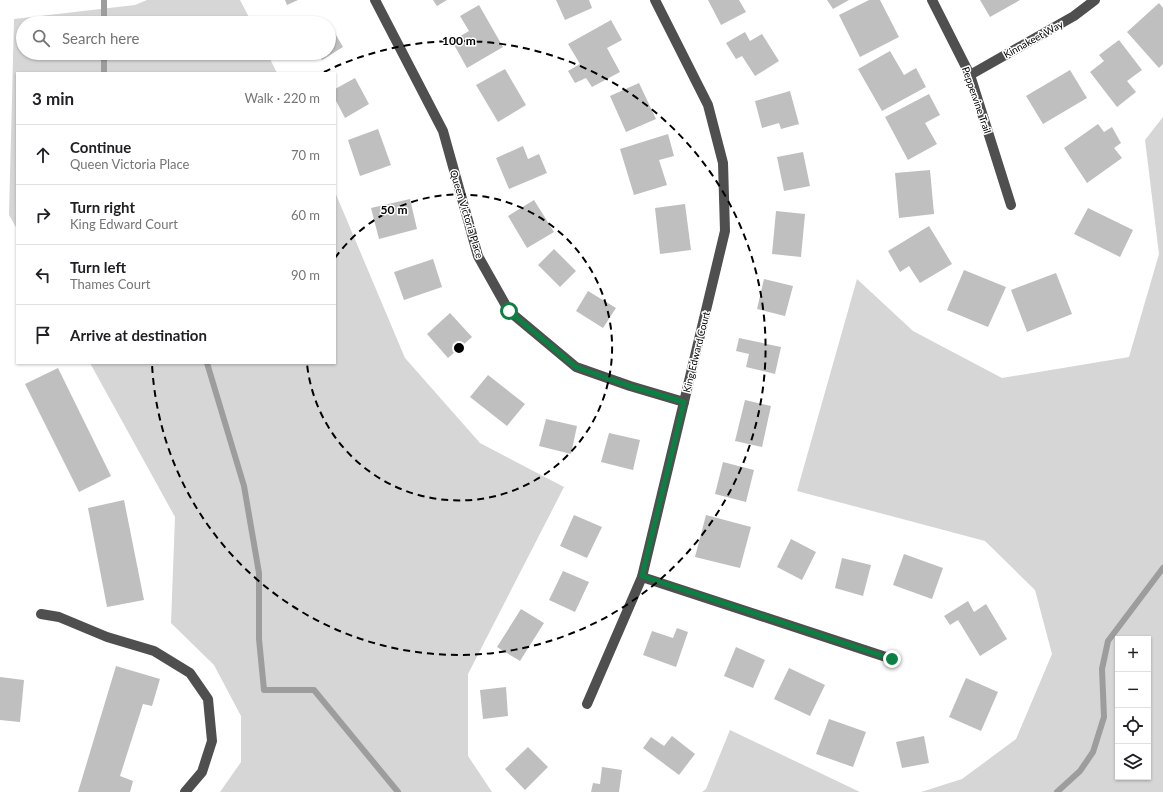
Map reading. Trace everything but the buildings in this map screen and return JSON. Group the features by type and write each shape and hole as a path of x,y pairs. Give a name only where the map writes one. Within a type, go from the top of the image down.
{"street":[{"name":"Queen Victoria Place","path":"375,0 443,131 478,256 509,311 576,367 630,386 684,402"},
{"name":"King Edward Court","path":"587,704 642,576 725,231 723,163 708,105 655,0"},
{"name":"Peppervine Trail","path":"932,0 970,75 1012,205"},
{"name":"Kinnakeet Way","path":"970,75 1074,16 1095,0"},
{"path":"642,576 892,659"},
{"path":"41,614 59,617 107,637 154,651 190,673 208,699 212,741 202,772 185,792"}],"shaded area":[{"path":"147,0 240,0 248,16 40,16 135,5"},
{"path":"14,19 16,19 16,60 270,60 276,72 16,72 16,227 9,215"},
{"path":"1163,117 1163,792 921,792 962,779 1016,739 1052,654 1035,590 985,541 797,491 857,279 913,331 1002,378 1129,357 1159,254 1145,140"},
{"path":"336,194 405,358 480,443 564,487 468,674 468,756 492,792 220,792 241,762 241,716 214,665 171,623 175,517 91,364 336,364"},
{"path":"730,730 860,792 702,792 706,789"}],"waterway":[{"path":"104,1 104,16"},
{"path":"104,60 104,72"},
{"path":"207,364 244,486 259,573 259,639 264,690 314,690 398,792"},
{"path":"1057,792 1080,771 1093,752 1104,717 1102,669 1108,641 1163,568"}],"route":[{"path":"509,311 576,367 630,386 684,402 642,576 892,659"}]}
